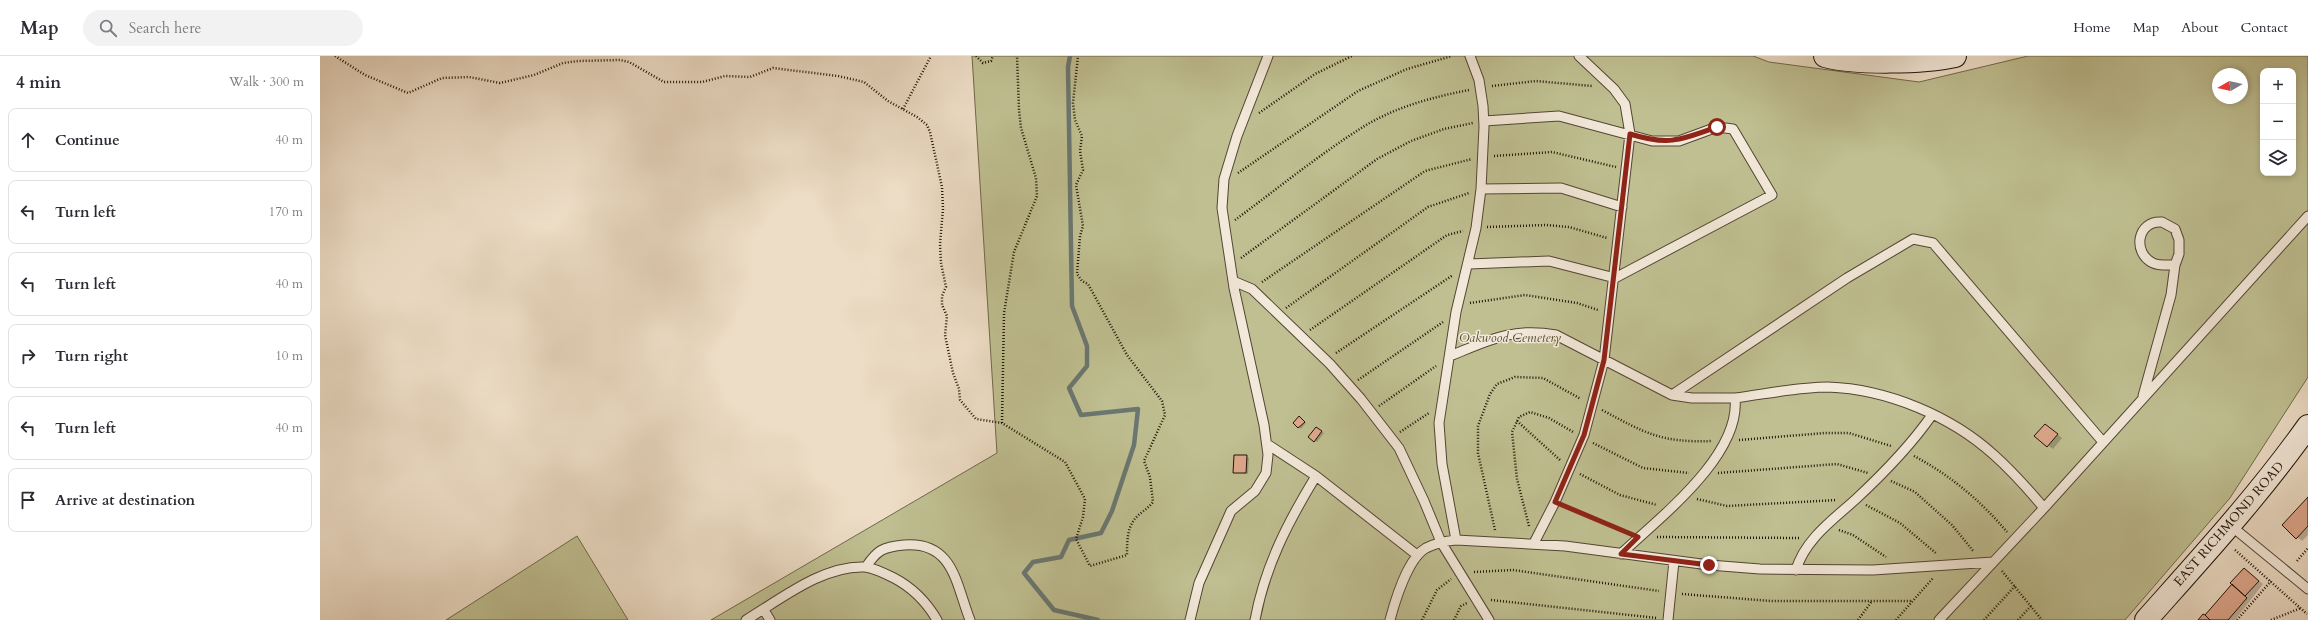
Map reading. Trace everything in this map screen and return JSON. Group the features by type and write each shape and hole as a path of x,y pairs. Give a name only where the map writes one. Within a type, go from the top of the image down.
{"street":[{"path":"1825,56 1840,60 1894,61 1955,56"},
{"name":"EAST RICHMOND ROAD","path":"2146,620 2230,525 2285,459 2308,426"}],"lane":[{"path":"1190,620 1198,583 1231,511 1255,491 1266,473 1268,455 1230,265 1222,208 1223,184 1241,126 1268,56"},
{"path":"1456,540 1442,464 1439,423 1456,312 1469,264 1476,228 1483,156 1484,121 1480,88 1470,56"},
{"path":"1534,543 1555,502 1584,435 1604,360 1615,278 1630,134 1625,104 1614,89 1579,56"},
{"path":"1469,264 1549,261 1615,278 1772,195 1733,129 1717,127 1679,141 1652,141 1559,116 1484,121"},
{"path":"1480,189 1561,188 1622,207"},
{"path":"1939,620 2044,508 2308,216"},
{"path":"2142,398 2171,295 2175,265 2180,254 2175,229 2162,222 2147,225 2142,232 2140,241 2146,258 2154,264 2175,265"},
{"path":"1672,395 1847,278 1913,239 1933,243 2103,442"},
{"path":"1233,281 1252,289 1326,360 1371,412 1399,448 1441,542 1475,600 1489,620"},
{"path":"1450,356 1510,333 1536,331 1556,335 1672,395 1692,398 1735,398 1808,388 1845,388 1893,399 1932,415 1976,440 1994,454 2044,508"},
{"path":"1621,554 1671,508 1703,474 1725,441 1734,417 1735,398"},
{"path":"1796,570 1799,560 1825,526 1856,499 1903,450 1932,415"},
{"path":"1266,444 1316,476 1418,555"},
{"path":"1255,620 1264,579 1274,553 1284,530 1316,476"},
{"path":"2230,525 2308,590"},
{"path":"1390,620 1405,578 1418,555 1425,548 1441,542 1456,540 1534,543 1674,561 1760,569 1796,570 1903,568 1993,562"},
{"path":"866,567 876,553 884,548 911,545 929,548 940,554 953,572 970,620"},
{"path":"1668,620 1674,561"},
{"path":"746,620 818,578 843,569 866,567 887,575 912,590 924,600 937,620"},
{"path":"764,610 770,620"}],"path":[{"path":"335,56 365,75 408,93 442,78 469,78 500,83 534,75 563,63 620,60 629,62 664,82 702,82 725,76 750,77 773,68 838,76 864,82 888,101 927,126 942,187 940,257 946,287 942,296 942,305 947,316 945,335 953,373 959,389 960,400 976,419 1002,423 1065,462 1085,499 1084,517 1076,539 1090,566 1127,555 1127,542 1134,519 1147,510 1154,502 1150,477 1144,461 1165,415 1165,408 1162,401 1127,355 1088,284 1082,281 1078,274 1080,236 1084,226 1076,185 1083,170 1080,151 1082,136 1075,120 1073,103 1078,56"},
{"path":"902,109 931,56"},
{"path":"976,56 983,64 991,61 993,56"},
{"path":"1002,423 1004,313 1014,252 1037,196 1036,178 1019,116 1017,56"},
{"path":"1241,126 1315,74 1352,56"},
{"path":"1223,184 1358,92 1408,69 1452,56"},
{"path":"1225,227 1364,127 1398,110 1434,97 1480,88 1536,81 1565,82 1614,89"},
{"path":"1230,265 1377,159 1411,141 1444,129 1484,121"},
{"path":"1252,289 1426,171 1483,156 1552,152 1626,169"},
{"path":"1278,314 1428,207 1480,189"},
{"path":"1302,336 1447,235 1476,228 1553,225 1569,227 1619,241"},
{"path":"1326,360 1469,264"},
{"path":"1349,386 1466,304 1525,295 1577,302 1610,314"},
{"path":"1371,412 1450,356"},
{"path":"1497,541 1478,453 1478,426 1490,394 1497,384 1515,377 1543,378 1646,434 1669,440 1725,441 1825,433 1849,433 1903,450 1939,469 1988,510 2013,540"},
{"path":"1391,438 1441,405"},
{"path":"1517,422 1570,469 1620,495 1671,508"},
{"path":"1555,502 1638,537 1816,538"},
{"path":"1825,526 1853,535 1903,568"},
{"path":"2297,561 2308,548"},
{"path":"2235,550 2307,614"},
{"path":"1993,562 2042,620"},
{"path":"1896,620 1911,601 1945,565"},
{"path":"1422,620 1437,590 1459,573 1513,570 1670,593 1771,601 1911,601"},
{"path":"2237,620 2271,581"},
{"path":"1984,620 2014,586"},
{"path":"1454,620 1461,606 1475,600 1668,620"},
{"path":"1858,620 1872,601"},
{"path":"2018,620 2030,606"},
{"path":"2271,620 2301,608"}],"green space":[{"name":"Oakwood Cemetery","path":"972,56 1753,56 1769,62 1919,82 2028,56 2308,56 2308,377 2230,498 2125,620 711,620 997,453"},
{"path":"577,536 628,620 446,620"}],"building":[{"path":"1299,416 1305,422 1298,428 1293,423"},
{"path":"2045,424 2058,434 2047,447 2034,436"},
{"path":"1316,427 1322,431 1314,442 1308,437"},
{"path":"1234,455 1247,455 1246,473 1233,473"},
{"path":"2308,497 2308,526 2296,539 2282,525"},
{"path":"2244,568 2259,581 2245,596 2230,583"},
{"path":"2232,584 2247,598 2228,620 2210,620 2205,615"},
{"path":"2203,614 2205,615 2210,620 2198,620"}],"waterway":[{"path":"1070,56 1068,67 1072,306 1087,346 1087,366 1069,388 1081,415 1138,409 1134,445 1112,511 1101,533 1069,540 1061,557 1033,562 1024,573 1054,610 1098,620"}],"route":[{"path":"1709,565 1621,554 1638,537 1555,502 1584,435 1604,360 1615,278 1630,134 1652,141 1679,141 1717,127"}]}
